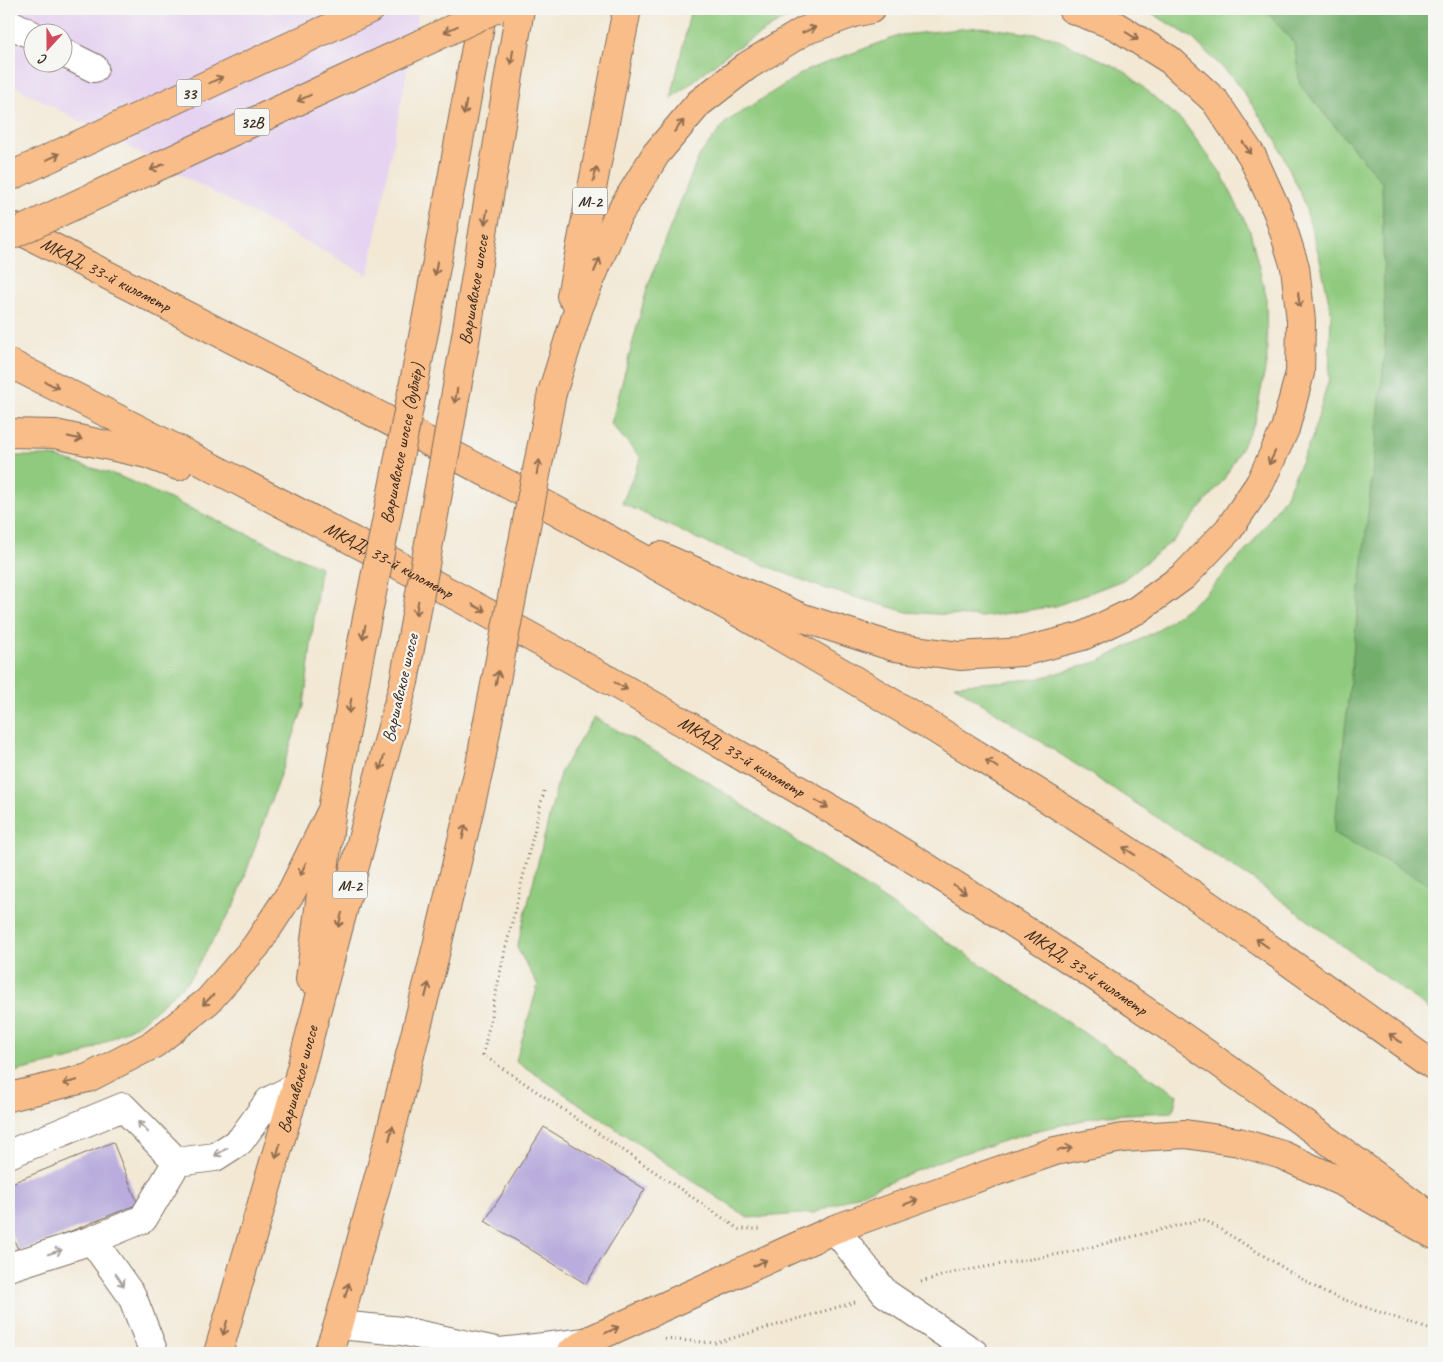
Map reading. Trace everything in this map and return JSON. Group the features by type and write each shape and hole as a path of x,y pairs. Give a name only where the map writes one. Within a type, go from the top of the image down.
{"main road":[{"name":"33","path":"9,177 370,9"},
{"name":"Варшавское шоссе (дублёр)","path":"296,1087 332,810 359,658 426,327 483,9"},
{"name":"32B","path":"9,236 495,9"},
{"name":"Варшавское шоссе","path":"218,1353 296,1087 404,682 464,348 520,9"},
{"name":"М-2","path":"328,1353 338,1326 388,1143 428,985 480,765 627,9"},
{"path":"552,393 579,307 616,219 656,154 699,103 747,66 804,32 870,9"},
{"path":"514,487 672,562 803,618 894,647 960,656 1022,652 1082,636 1137,610 1184,576 1234,522 1260,484 1285,429 1300,373 1301,321 1295,267 1278,213 1252,156 1214,101 1170,60 1116,26 1072,9"},
{"name":"МКАД, 33-й километр","path":"9,225 514,487 809,653 986,760 1142,860 1295,966 1434,1066"},
{"name":"МКАД, 33-й километр","path":"9,363 312,518 595,671 755,764 921,864 1074,962 1224,1066 1434,1219"},
{"path":"9,433 55,434 147,454 312,518"},
{"path":"9,1097 88,1078 154,1044 208,1000 256,946 292,891 332,810"},
{"path":"578,1348 665,1306 835,1229 1055,1151 1122,1138 1185,1134 1239,1142 1282,1155 1344,1183 1434,1235"}],"lane":[{"path":"9,23 22,30"},
{"path":"72,57 94,68"},
{"path":"177,1162 214,1157 240,1141 269,1101 296,1087"},
{"path":"9,1154 123,1107 177,1162"},
{"path":"9,1267 92,1240 143,1219 177,1162"},
{"path":"835,1229 885,1293 974,1353"},
{"path":"92,1240 132,1296 154,1353"},
{"path":"338,1326 402,1331 500,1352 578,1348"}],"path":[{"path":"544,790 503,959 483,1055 739,1229 768,1229"},
{"path":"663,1339 716,1343 951,1273 1071,1252 1203,1219 1325,1293 1432,1330"}],"shaded area":[{"path":"9,9 419,9 368,275 9,83"}],"green space":[{"path":"691,9 805,9 731,51 671,99"},
{"path":"1145,9 1434,9 1434,1013 1252,879 954,685 1036,679 1100,661 1156,631 1204,595 1251,545 1285,497 1312,438 1329,378 1331,312 1320,259 1303,199 1275,138 1234,79 1191,37"},
{"path":"1264,9 1434,9 1434,887 1334,833 1385,353 1382,182 1300,85 1294,43"},
{"path":"980,27 1050,36 1123,70 1184,123 1221,173 1250,231 1266,296 1267,359 1255,422 1224,479 1176,538 1123,580 1056,606 983,617 907,612 820,587 695,538 622,503 641,458 611,424 647,289 699,156 726,122 807,70 901,35"},
{"path":"9,456 52,456 119,476 320,567 304,706 235,904 188,981 140,1023 76,1058 9,1073"},
{"path":"594,717 708,782 1177,1095 1173,1112 1105,1115 1039,1130 942,1160 814,1213 748,1218 516,1061 538,985 517,948 560,773"}],"building":[{"path":"544,1127 645,1189 586,1284 485,1221"},
{"path":"113,1142 138,1204 19,1252 9,1228 9,1184"}]}
